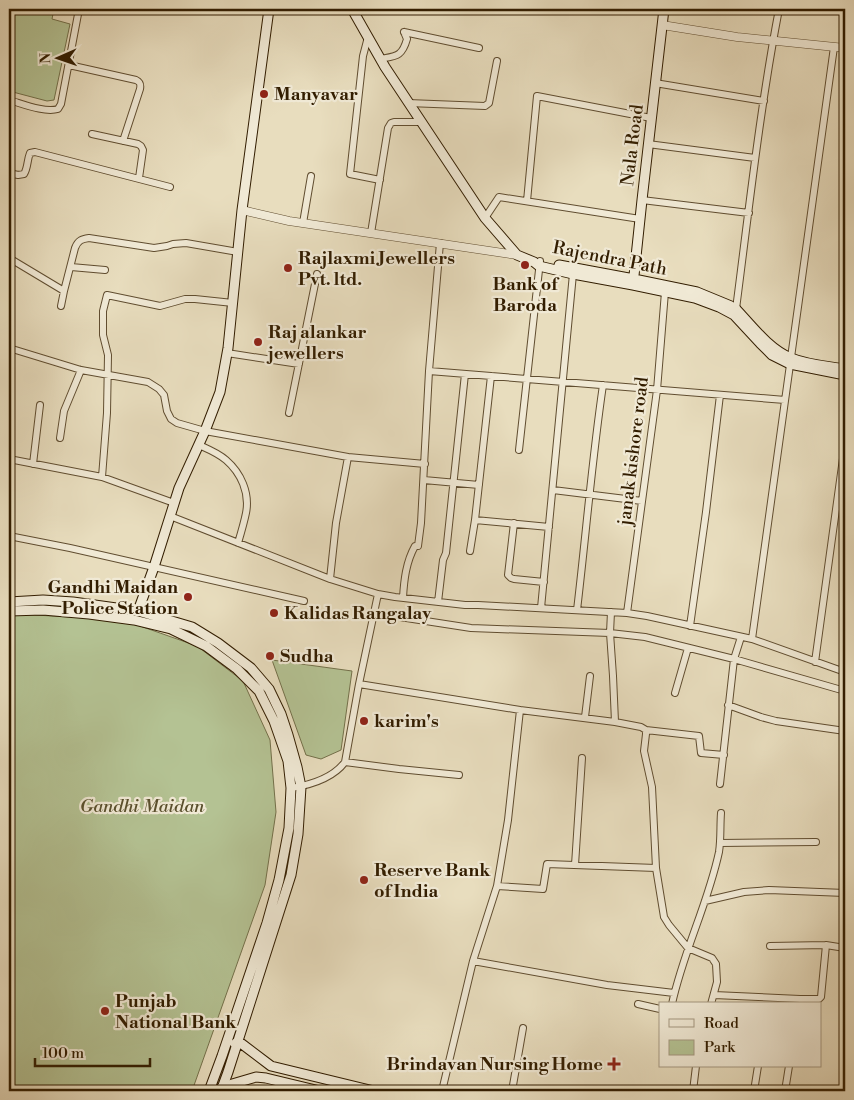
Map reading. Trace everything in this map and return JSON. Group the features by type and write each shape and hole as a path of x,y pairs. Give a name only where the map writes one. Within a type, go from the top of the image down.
{"main road":[{"path":"136,616 154,568 179,488 205,431 220,392 227,353 242,210 268,9"},
{"path":"352,9 380,59 485,218 517,255 538,263"},
{"name":"Nala Road","path":"634,282 664,9"},
{"name":"Rajendra Path","path":"538,263 696,295 731,306 764,339 790,361 845,369"},
{"name":"Rajendra Path","path":"538,263 574,274 634,282 665,292 696,295 734,314 772,355 845,375"},
{"path":"9,602 43,600 73,602 136,616 171,629 206,646 237,669 260,691 274,721 296,787 298,834 292,875 221,1089"},
{"path":"9,611 43,610 136,616"},
{"path":"209,1091 267,923 279,880 296,787"},
{"path":"222,1056 238,1041"},
{"path":"238,1041 271,1066 369,1090"},
{"path":"221,1089 256,1077 320,1091"}],"street":[{"path":"9,100 46,110 53,111 58,109 61,104 79,9"},
{"path":"736,309 755,158 779,9"},
{"path":"662,24 737,37 845,48"},
{"path":"380,59 401,54 407,39 404,32 479,48"},
{"path":"368,37 363,56 350,174 380,180"},
{"path":"752,639 834,47"},
{"path":"408,102 485,106 489,103 497,61"},
{"path":"69,65 139,82 141,85 140,89 123,141"},
{"path":"656,83 764,101"},
{"path":"527,201 537,96 652,118"},
{"path":"371,233 389,125 394,122 421,122"},
{"path":"92,134 141,146 143,150 138,178"},
{"path":"648,144 755,158"},
{"path":"9,173 24,174 30,153 35,152 170,187"},
{"path":"303,223 311,176"},
{"path":"485,218 499,197 640,218"},
{"path":"642,200 749,213"},
{"path":"242,210 289,221 517,255"},
{"path":"61,306 75,248 78,242 83,239 89,238 154,248 186,244 238,252"},
{"path":"403,598 409,558 415,546 418,546 421,523 429,372 440,244"},
{"path":"9,258 64,291"},
{"path":"519,450 538,263"},
{"path":"71,267 105,270"},
{"path":"290,413 317,274"},
{"path":"541,608 574,274"},
{"name":"janak kishore road","path":"627,613 657,390 665,292"},
{"path":"102,478 108,413 108,355 103,335 103,311 107,295 160,306 195,299 233,303"},
{"path":"9,348 81,370 148,382 159,388 164,395 167,411 171,419 177,423 205,431 348,457 425,464"},
{"path":"227,353 299,364"},
{"path":"60,438 64,411 81,370"},
{"path":"429,372 603,384 785,400"},
{"path":"438,602 443,560 446,553 466,374"},
{"path":"470,551 491,376"},
{"path":"577,610 603,384"},
{"path":"690,626 720,395"},
{"path":"32,464 40,406"},
{"path":"815,662 845,444"},
{"path":"199,445 220,455 244,483 247,493 247,511 238,543"},
{"path":"330,579 336,522 348,457"},
{"path":"9,459 102,478 174,503"},
{"path":"424,480 479,485"},
{"path":"553,490 642,502"},
{"path":"170,516 330,579 378,594 465,605 627,613 752,639 845,672"},
{"path":"475,520 549,527"},
{"path":"514,523 508,575 514,579 544,582"},
{"path":"9,536 304,601"},
{"path":"296,787 310,784 332,774 345,762 378,594"},
{"path":"611,612 610,633 615,722"},
{"path":"374,613 471,628 610,633 646,637 734,659 845,691"},
{"path":"720,784 734,659 741,637"},
{"path":"675,694 688,648"},
{"path":"585,718 590,676"},
{"path":"359,684 520,710 615,722 641,727 646,730 699,736 701,753 724,755"},
{"path":"728,705 776,721 845,731"},
{"path":"442,1091 473,961 497,886 508,820 520,710"},
{"path":"646,730 644,751 652,787 656,868 664,917 668,925 688,948 712,958 716,964 717,982 712,1002"},
{"path":"575,865 582,758"},
{"path":"345,762 459,775"},
{"path":"672,1002 688,948 705,901 718,853 721,813"},
{"path":"720,843 816,842"},
{"path":"497,886 543,889 547,864 656,868"},
{"path":"705,901 744,892 768,890 845,893"},
{"path":"714,994 767,1001 800,1002 817,1000 821,997 826,945"},
{"path":"770,946 826,945 845,948"},
{"path":"473,961 607,985 674,993"},
{"path":"638,1004 659,1009"},
{"path":"512,1091 523,1028"},
{"path":"693,1091 696,1068"},
{"path":"754,1091 758,1068"},
{"path":"785,1091 789,1068"}],"green space":[{"path":"9,9 54,9 52,19 70,24 54,100 47,101 9,91"},
{"name":"Gandhi Maidan","path":"17,614 123,620 197,646 243,681 270,740 276,812 265,885 192,1091 9,1091 9,616"},
{"path":"272,660 352,671 341,750 321,759 306,755"}],"place":[{"name":"Manyavar","path":"264,94"},
{"name":"Bank of Baroda","path":"525,265"},
{"name":"Rajlaxmi Jewellers Pvt. ltd.","path":"288,268"},
{"name":"Raj alankar jewellers","path":"258,342"},
{"name":"Gandhi Maidan Police Station","path":"188,597"},
{"name":"Kalidas Rangalay","path":"274,613"},
{"name":"Sudha","path":"270,656"},
{"name":"karim's","path":"364,721"},
{"name":"Reserve Bank of India","path":"364,880"},
{"name":"Punjab National Bank","path":"105,1011"},
{"name":"Brindavan Nursing Home","path":"614,1064"}]}
